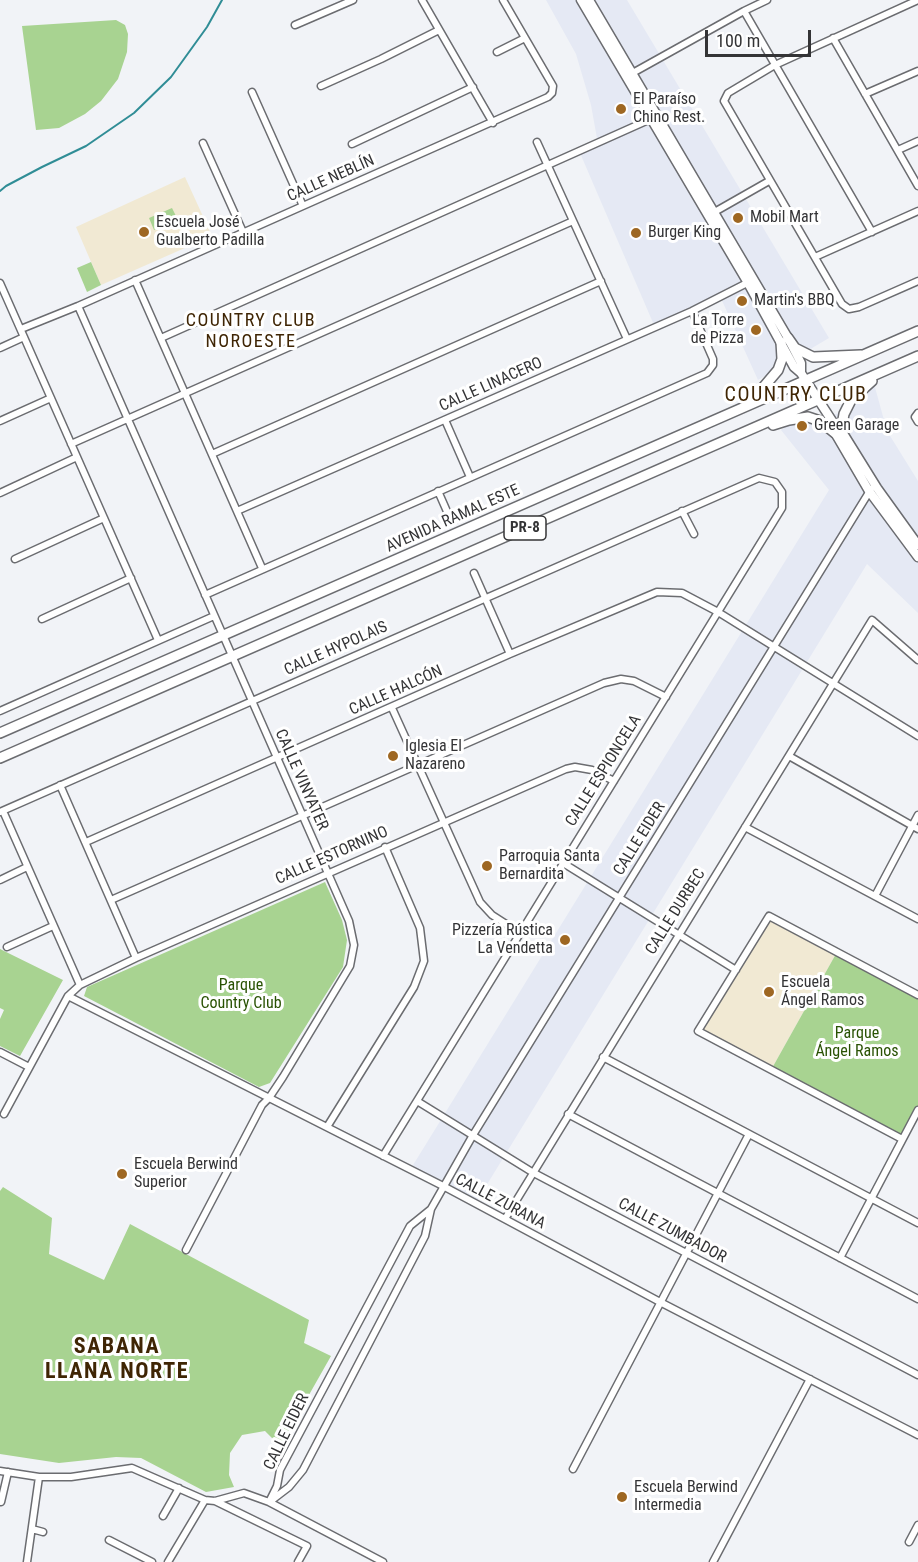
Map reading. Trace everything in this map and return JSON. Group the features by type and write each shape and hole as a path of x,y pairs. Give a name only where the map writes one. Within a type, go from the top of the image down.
{"main road":[{"name":"AVENIDA RAMAL ESTE","path":"0,733 748,406 803,377 863,355 918,331"},
{"path":"784,340 813,357 863,355"},
{"path":"748,406 778,370 784,340"},
{"name":"PR-8","path":"0,758 918,356"},
{"path":"750,429 808,417 837,430 850,400 881,372"}],"street":[{"path":"295,25 352,0"},
{"path":"422,0 493,123"},
{"path":"497,52 525,38 502,0"},
{"path":"581,0 629,75"},
{"path":"589,0 654,118 784,340 801,363 803,377 872,488 917,550"},
{"path":"629,75 768,0"},
{"path":"918,0 775,64 728,93 724,101 842,304 849,309 853,308 918,281"},
{"path":"744,11 872,232"},
{"path":"321,86 439,30"},
{"name":"CALLE NEBLÍN","path":"21,329 78,306 548,97 552,93 553,86 525,38"},
{"path":"833,38 918,186"},
{"path":"865,94 918,70"},
{"path":"352,144 472,87"},
{"path":"252,92 303,206"},
{"path":"161,338 654,118"},
{"path":"897,150 918,141"},
{"path":"537,142 627,339"},
{"path":"203,143 243,232"},
{"path":"711,214 769,181"},
{"path":"815,257 918,211"},
{"path":"71,444 573,221"},
{"path":"135,280 262,568"},
{"path":"212,454 601,281"},
{"name":"CALLE LINACERO","path":"237,511 692,311 751,281"},
{"path":"0,283 158,640"},
{"name":"CALLE VINYATER","path":"78,306 349,921 354,945 350,966 269,1098 262,1105 186,1250"},
{"path":"205,595 707,373 713,363 692,311"},
{"path":"0,348 24,337"},
{"path":"0,421 51,398"},
{"path":"918,412 915,417 918,422"},
{"path":"445,420 470,477"},
{"path":"0,493 77,458"},
{"name":"CALLE HYPOLAIS","path":"1,811 759,478 767,478 775,482 781,490"},
{"name":"CALLE EIDER","path":"269,1502 289,1487 303,1470 425,1236 431,1209 442,1186 872,488"},
{"name":"CALLE ESPIONCELA","path":"383,1156 782,508 781,490"},
{"path":"438,491 449,516"},
{"path":"682,511 694,534"},
{"path":"15,559 105,518"},
{"path":"474,573 510,654"},
{"path":"42,619 131,578"},
{"name":"CALLE HALCÓN","path":"86,842 510,654 657,592 682,593 718,612 918,736"},
{"path":"0,711 214,616"},
{"name":"CALLE DURBEC","path":"505,1219 872,620 918,660"},
{"path":"111,900 604,683 621,679 633,681 666,697"},
{"path":"392,708 480,902 492,915 520,933"},
{"path":"789,756 915,827"},
{"name":"CALLE ESTORNINO","path":"4,1114 68,996 80,985 136,957 566,769 574,767 592,770 614,781"},
{"path":"60,785 136,957"},
{"path":"1,811 80,985"},
{"path":"875,896 915,827 918,815"},
{"path":"745,827 918,919"},
{"path":"327,1127 414,987 424,961 420,928 385,848"},
{"path":"563,863 736,970"},
{"path":"0,880 27,867"},
{"path":"902,1139 698,1031 769,916 918,995"},
{"path":"7,946 52,926"},
{"name":"CALLE ZURANA","path":"68,996 442,1186 918,1435"},
{"path":"0,1052 29,1066"},
{"path":"603,1057 918,1223"},
{"name":"CALLE ZUMBADOR","path":"417,1101 532,1172 918,1376"},
{"path":"840,1258 918,1110"},
{"path":"568,1114 918,1299"},
{"path":"573,1469 749,1134"},
{"name":"CALLE EIDER","path":"269,1502 277,1486 280,1470 410,1226 431,1209"},
{"path":"713,1562 810,1379"},
{"path":"0,1471 39,1477 71,1477 132,1468 205,1500 215,1502 307,1546 298,1562"},
{"path":"1,1502 8,1472"},
{"path":"27,1562 39,1477"},
{"path":"163,1516 179,1488"},
{"path":"215,1502 244,1493 269,1502 383,1562"},
{"path":"168,1562 205,1500"},
{"path":"909,1542 918,1525"},
{"path":"32,1529 43,1532"},
{"path":"109,1540 152,1562"}],"shaded area":[{"path":"546,0 627,0 829,338 758,380 719,294 654,325 580,153 598,144 591,105 576,54"},
{"name":"Escuela José Gualberto Padilla","path":"185,177 212,236 101,285 76,227"},
{"path":"873,380 887,431 918,481 918,613 867,564 475,1204 410,1170 829,490 781,430 797,418 834,415 846,409"},
{"name":"Escuela Ángel Ramos","path":"769,916 837,952 771,1070 698,1031"}],"green space":[{"path":"116,20 125,25 128,34 127,52 118,79 101,101 85,114 59,128 36,130 22,26"},
{"path":"172,208 178,220 154,230 149,218"},
{"path":"91,262 101,285 87,292 77,268"},
{"name":"Parque Country Club","path":"325,882 342,920 347,940 343,967 270,1083 259,1087 84,996 87,987"},
{"path":"0,949 63,980 20,1056 0,1046 0,1019 4,1010 0,1008"},
{"name":"Parque Ángel Ramos","path":"837,952 918,995 918,1109 902,1139 771,1070"},
{"path":"3,1187 52,1218 49,1254 104,1280 130,1224 309,1320 304,1343 331,1356 280,1446 265,1431 242,1435 230,1453 229,1475 234,1487 206,1492 141,1458 116,1457 59,1463 0,1454 0,1191"}],"waterway":[{"path":"0,191 86,146 134,113 171,77 207,27 222,0"}],"place":[{"name":"El Paraíso Chino Rest.","path":"621,109"},
{"name":"Mobil Mart","path":"738,218"},
{"name":"Escuela José Gualberto Padilla","path":"144,232"},
{"name":"Burger King","path":"636,233"},
{"name":"Martin's BBQ","path":"742,301"},
{"name":"La Torre de Pizza","path":"756,330"},
{"name":"Green Garage","path":"802,426"},
{"name":"Iglesia El Nazareno","path":"393,756"},
{"name":"Parroquia Santa Bernardita","path":"487,866"},
{"name":"Pizzería Rústica La Vendetta","path":"565,940"},
{"name":"Escuela Ángel Ramos","path":"769,992"},
{"name":"Escuela Berwind Superior","path":"122,1174"},
{"name":"Escuela Berwind Intermedia","path":"622,1497"}],"district":[{"name":"COUNTRY CLUB NOROESTE","path":"251,331"},
{"name":"COUNTRY CLUB","path":"796,396"},
{"name":"SABANA LLANA NORTE","path":"117,1360"}]}
